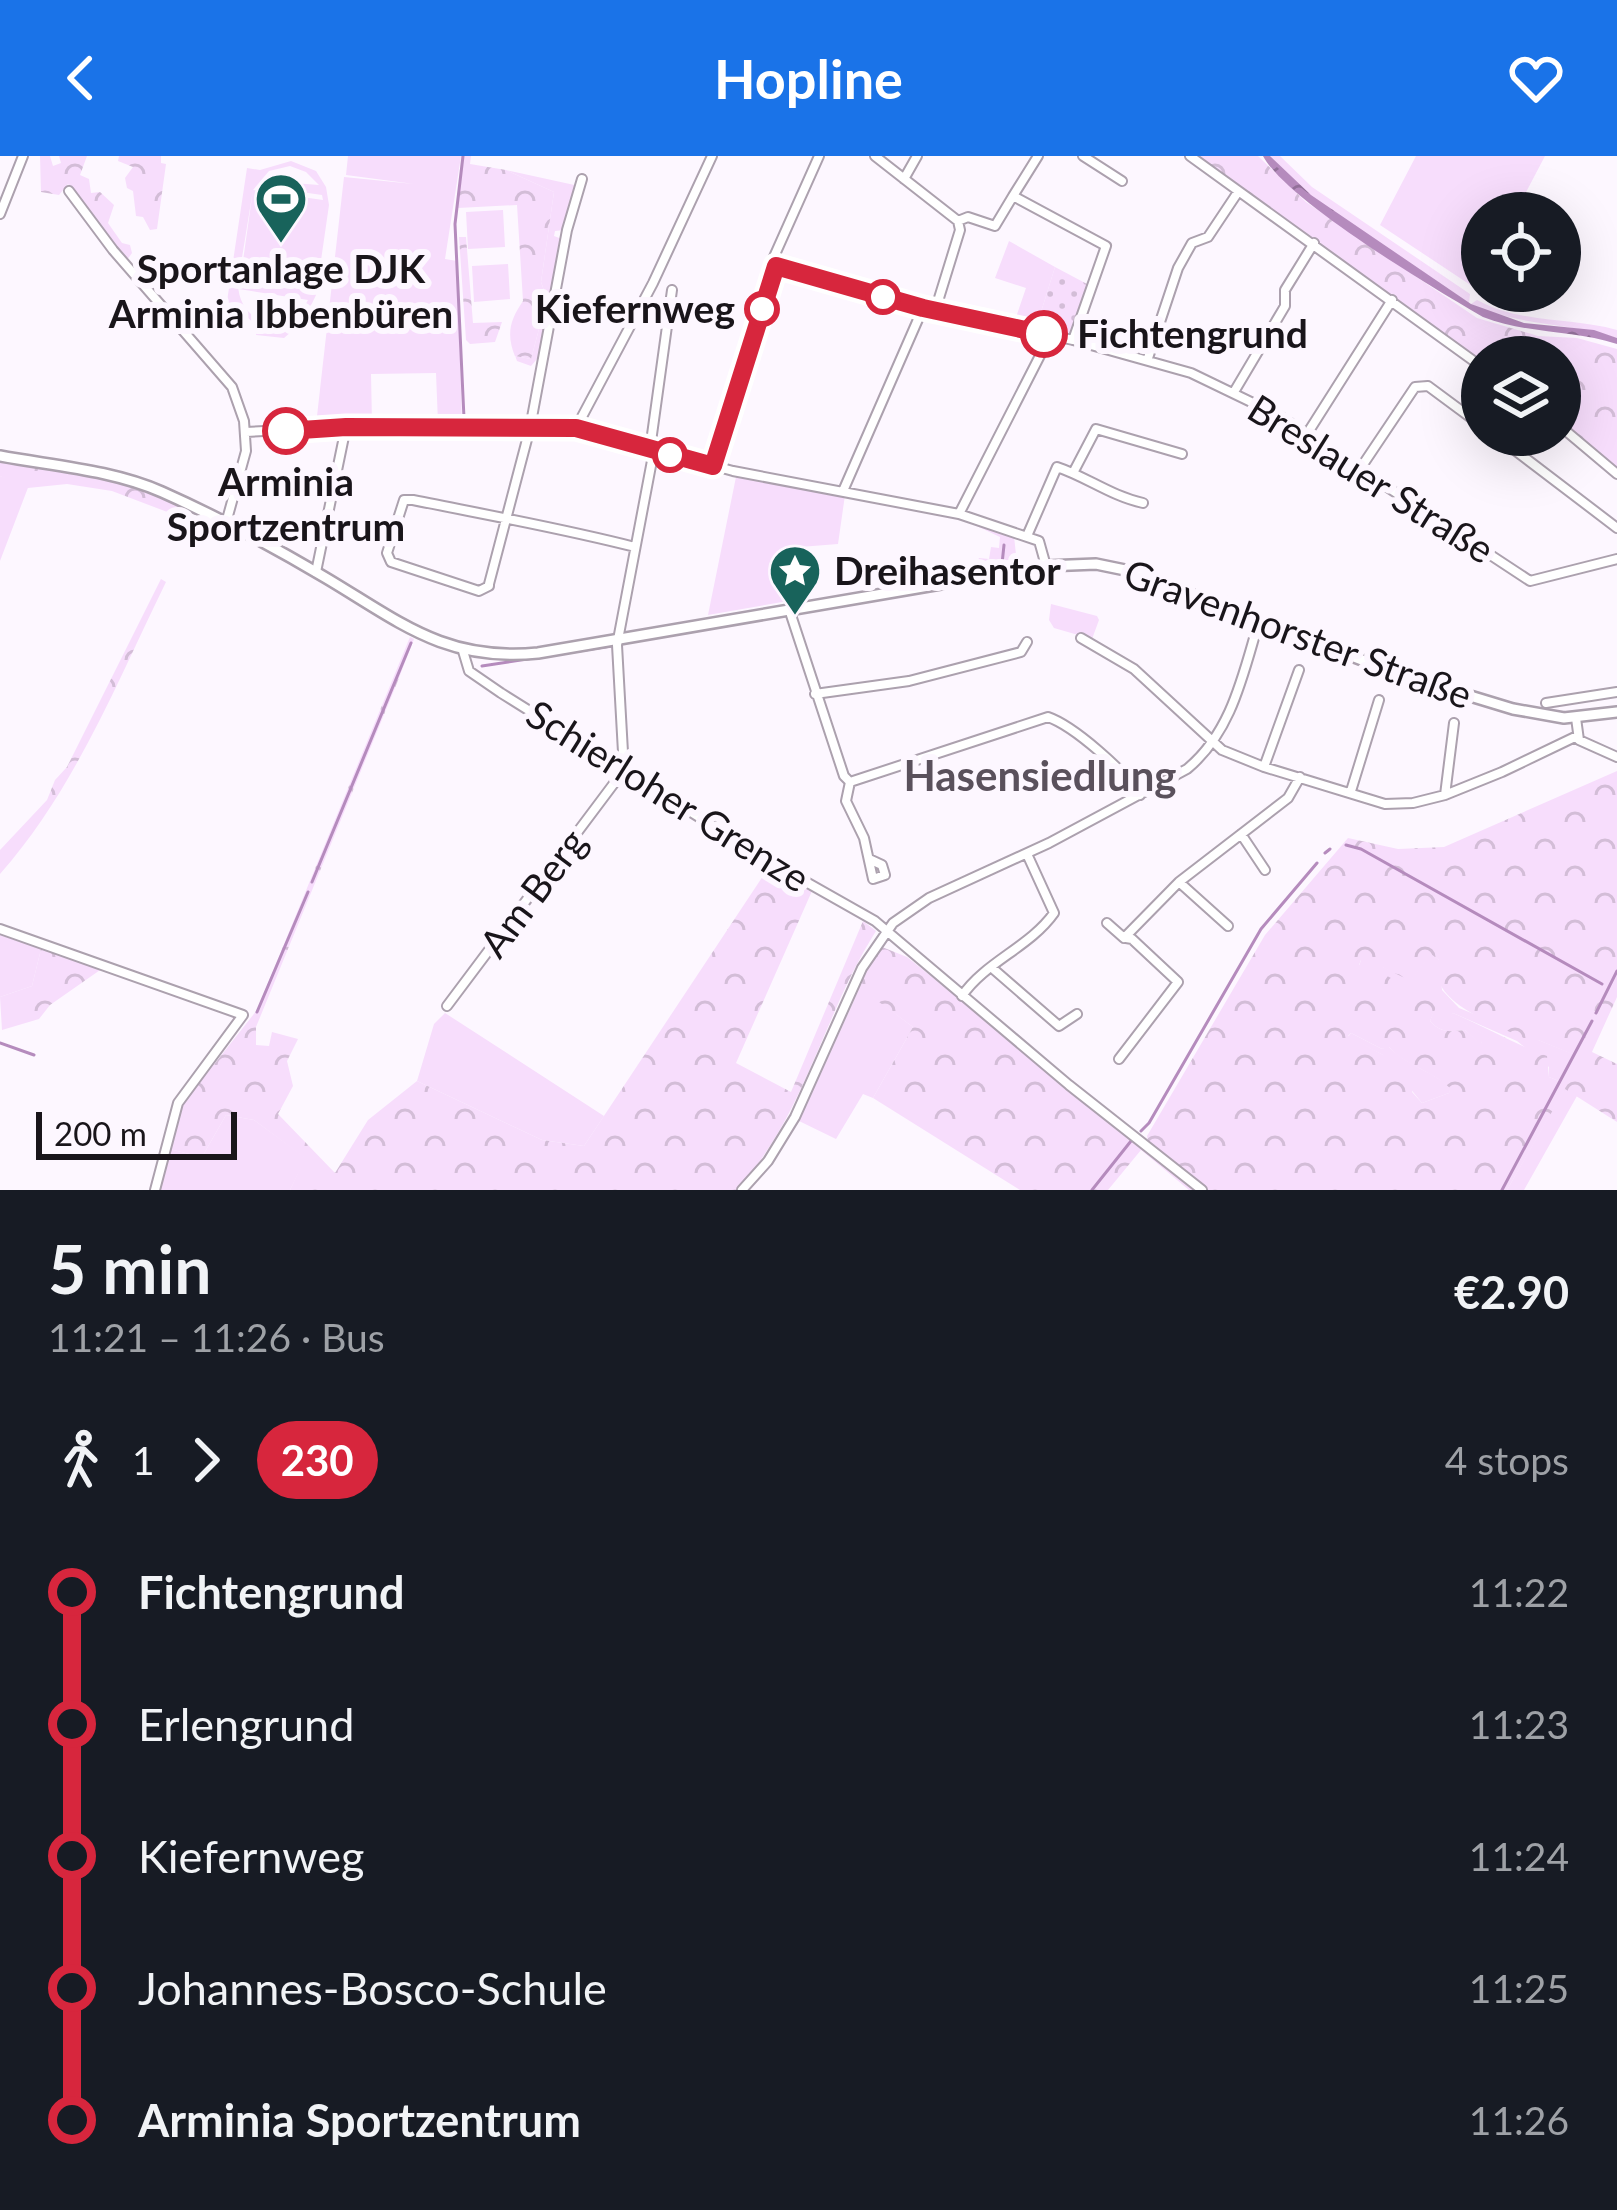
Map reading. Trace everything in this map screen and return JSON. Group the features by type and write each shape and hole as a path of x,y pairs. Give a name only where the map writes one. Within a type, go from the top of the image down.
{"main road":[{"name":"Gravenhorster Straße","path":"0,456 130,481 316,572 407,629 464,651 520,655 1046,566 1096,564 1130,571 1401,676 1513,710 1576,718 1617,712"}],"street":[{"path":"0,214 23,156"},
{"path":"713,466 776,266 773,259 820,156"},
{"path":"875,156 958,221 960,230 935,311"},
{"path":"904,178 916,156"},
{"path":"958,221 968,217 994,226 1038,156"},
{"path":"1083,156 1122,181"},
{"path":"1101,166 1107,156"},
{"path":"1190,156 1461,351"},
{"path":"576,428 653,283 708,157"},
{"path":"582,179 567,230 530,428 506,518 485,590 414,572 388,558 404,500 506,518 635,547"},
{"path":"69,191 113,250 232,387 246,432 242,478 226,525"},
{"path":"1148,358 1178,268 1192,243 1208,237 1238,192"},
{"path":"1013,196 1106,246 1073,340"},
{"path":"1234,392 1285,306 1285,290 1314,243"},
{"name":"Breslauer Straße","path":"776,266 935,311 1148,358 1234,392 1307,434 1530,581 1617,559"},
{"path":"624,770 616,645 652,450 672,290"},
{"path":"1307,434 1392,300"},
{"path":"843,491 923,308"},
{"path":"959,514 1050,335"},
{"path":"1360,469 1415,387 1427,386 1461,411"},
{"path":"316,572 346,427"},
{"path":"246,432 346,427 576,428 713,466 959,514 1041,543 1046,566"},
{"path":"1073,472 1096,428 1181,454"},
{"path":"1581,444 1617,474"},
{"path":"1523,456 1617,528"},
{"path":"1027,536 1057,467 1115,497 1142,503"},
{"path":"789,609 815,694 850,782"},
{"path":"742,1190 796,1118 862,968 885,931 929,898 1028,854 1187,769 1214,745 1259,621"},
{"path":"1081,638 1134,670 1214,745 1264,767 1399,805 1445,794 1577,736"},
{"path":"815,694 909,681 1022,652 1027,642"},
{"name":"Schierloher Grenze","path":"464,651 469,671 769,861 863,913 1202,1190"},
{"path":"1264,767 1299,670"},
{"path":"1546,703 1617,692"},
{"path":"1351,791 1378,700"},
{"path":"850,782 1048,717 1129,779 1140,795"},
{"path":"1576,718 1582,742 1617,757"},
{"path":"1445,794 1454,723"},
{"name":"Am Berg","path":"447,1006 624,770"},
{"path":"1124,938 1178,882 1288,798 1300,777"},
{"path":"850,782 846,801 869,859"},
{"path":"1241,834 1265,871"},
{"path":"962,996 1054,913 1028,854"},
{"path":"1178,882 1228,926"},
{"path":"1107,923 1132,939 1178,982 1119,1059"},
{"path":"0,929 243,1015 178,1103 155,1190"},
{"path":"991,968 1059,1026 1077,1014"}],"green space":[{"path":"40,156 50,156 53,166 61,163 59,156 87,156 80,175 89,179 91,193 100,192 114,205 108,223 122,243 130,245 127,260 68,184 59,195 41,192"},
{"path":"119,156 161,156 161,163 166,164 157,229 150,230 143,217 136,216 133,191 125,178 133,167 118,161"},
{"path":"348,156 461,156 445,259 457,261 462,424 438,423 436,373 371,374 372,423 316,425 344,177 414,184 346,175"},
{"path":"461,156 471,156 470,164 506,170 554,192 541,282 547,299 531,359 515,356 510,334 523,301 517,205 458,208"},
{"path":"1198,156 1258,156 1306,202 1461,307 1461,312 1538,336 1461,336 1461,346"},
{"path":"1270,156 1280,156 1312,187 1461,288 1461,298 1311,196"},
{"path":"1416,156 1545,156 1526,192 1461,192 1461,279 1380,225"},
{"name":"Sportanlage DJK Arminia Ibbenbüren","path":"291,161 316,171 326,187 329,205 316,295 306,316 284,338 256,335 257,326 239,310 226,308 247,168 260,170","holes":["290,166 306,172 319,185 267,181 266,187 322,195 323,200 253,190 269,171","253,190 239,289 308,300 289,320 277,323 255,317 240,297 238,282"]},
{"path":"506,170 579,186 564,230 555,231 554,236 562,239 542,353 531,366 515,356 531,359 547,299 541,282 554,192"},
{"path":"503,210 505,247 468,249 466,212"},
{"path":"459,237 466,237 473,323 502,322 495,342 470,344 466,340"},
{"path":"1009,241 1055,267 1036,328 1014,323 1026,288 995,278"},
{"path":"508,264 510,299 474,302 472,266"},
{"path":"1055,267 1087,284 1070,335 1036,328"},
{"path":"1494,312 1599,326 1617,330 1617,338 1580,329"},
{"path":"1581,339 1617,349 1617,468 1581,438"},
{"path":"0,462 127,485 174,504 194,518 191,521 112,491 67,484 28,488 0,476"},
{"path":"0,476 29,485 0,561"},
{"path":"736,477 845,495 838,544 800,547 805,598 708,615"},
{"path":"964,520 1014,536 1017,564 961,573 973,570 979,558 989,559 991,547 999,548 1000,537"},
{"path":"161,579 166,582 73,771 0,874 0,850 47,800 67,767"},
{"path":"1051,604 1097,616 1092,639 1054,628 1049,620"},
{"path":"410,637 414,639 397,683 256,1027 256,1045 269,1046 272,1032 298,1039 287,1061 293,1086 278,1114 335,1173 368,1120 417,1081 542,1140 584,1146 769,867 812,891 736,1063 791,1092 863,921 876,931 780,1130 736,1190 290,1190 305,1158 254,1120 226,1115 202,1157 169,1149 182,1105 257,1010"},
{"path":"1617,771 1617,997 1592,1052 1617,1064 1617,1122 1565,1089 1507,1190 1207,1190 1148,1141 1265,935 1348,838 1398,849 1444,847","holes":["1431,954 1439,960 1437,975 1452,1000 1528,1040 1572,1054 1559,1081 1549,1077 1547,1056 1453,1013 1450,1016 1483,1034 1481,1044 1465,1030 1442,1030 1430,1021 1437,1005 1359,965 1361,960 1377,958 1382,967 1411,981","1351,1033 1382,1049 1389,1047 1443,1082 1449,1093 1422,1103 1412,1092 1414,1081 1399,1074 1400,1064 1348,1036"]},
{"path":"0,935 41,949 32,986 0,997"},
{"path":"882,947 907,957 1199,1190 1189,1190 1141,1150 1108,1190 1020,1190 873,1098 913,1027 860,988 835,1037 874,953"},
{"path":"41,949 103,968 50,1005 39,1019 2,1030 0,997 32,986"},
{"path":"1431,953 1439,960 1442,990 1459,1008 1573,1054 1559,1081 1549,1077 1549,1067 1517,1041 1453,1013 1451,1016 1484,1034 1481,1045 1465,1030 1438,1028 1430,1021 1436,1005 1359,966 1361,960 1377,957 1383,967 1411,980"},
{"path":"860,987 913,1027 873,1098 863,1094 836,1139 799,1121"},
{"path":"445,1013 604,1116 584,1146 542,1140 417,1081 434,1024"},
{"path":"1351,1033 1382,1049 1388,1046 1451,1088 1449,1093 1422,1103 1383,1055 1348,1037"},
{"path":"1565,1088 1577,1096 1524,1190 1507,1190"},
{"path":"226,1115 254,1120 306,1158 290,1190 160,1190 169,1149 202,1157"}],"water":[{"path":"1263,156 1270,156 1311,195 1461,297 1461,304 1330,219 1277,175"},
{"path":"1475,312 1594,330 1617,338 1617,344 1516,326"}],"waterway":[{"path":"463,156 455,224 464,418"},
{"path":"982,564 1002,564 1004,545"},
{"path":"312,882 411,643"},
{"path":"482,666 611,646"},
{"path":"1346,845 1361,849 1602,984"},
{"path":"1325,853 1330,849"},
{"path":"1141,1131 1261,929 1317,863"},
{"path":"257,1012 308,892"},
{"path":"1596,1013 1617,971"},
{"path":"1502,1190 1592,1021"},
{"path":"0,1043 34,1055"},
{"path":"1092,1190 1131,1141"}],"bus line":[{"name":"230","path":"286,431 576,428 713,466 776,266 923,308 1044,334"}],"place":[{"name":"Sportanlage DJK Arminia Ibbenbüren","path":"281,245"},
{"name":"Kiefernweg","path":"762,309"},
{"name":"Fichtengrund","path":"1044,334"},
{"name":"Arminia Sportzentrum","path":"286,431"},
{"name":"Dreihasentor","path":"795,617"}],"district":[{"name":"Hasensiedlung","path":"1040,776"}]}
